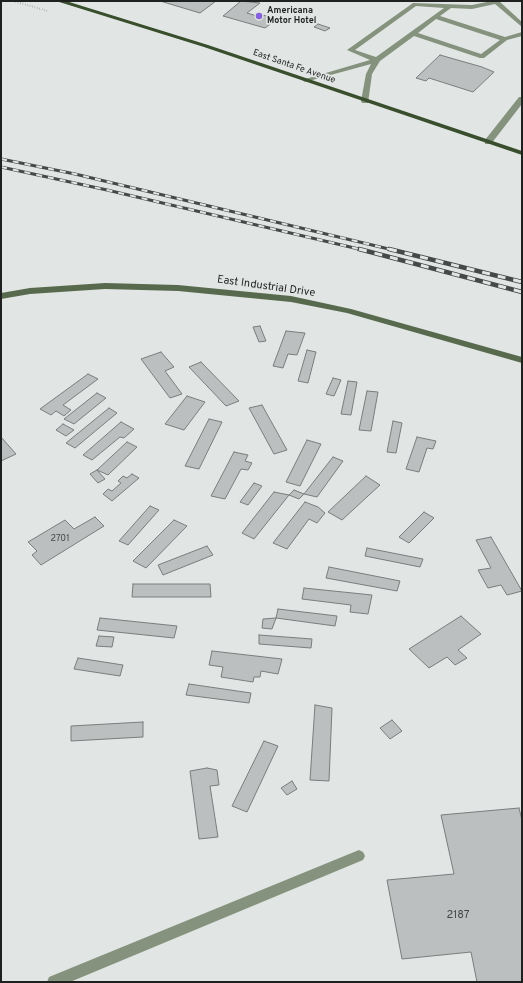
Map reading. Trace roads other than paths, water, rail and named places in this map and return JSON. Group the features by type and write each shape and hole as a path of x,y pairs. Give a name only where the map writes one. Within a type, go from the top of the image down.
{"main road":[{"name":"East Santa Fe Avenue","path":"59,1 206,46 522,153"}],"street":[{"path":"377,60 350,50 415,4 472,7 496,2 522,25"},
{"path":"305,80 377,60 450,6"},
{"path":"435,17 505,39"},
{"path":"413,33 482,57 505,39 522,34"},
{"path":"365,101 369,74 377,60"},
{"path":"488,142 522,99"},
{"name":"East Industrial Drive","path":"1,296 30,291 105,286 178,288 276,297 348,311 522,360"},
{"path":"54,982 358,856"}],"railway":[{"path":"1,159 75,174 393,250"},
{"path":"1,167 107,190 361,250"},
{"path":"389,249 522,282"},
{"path":"361,250 522,292"}],"place":[{"name":"Americana Motor Hotel","path":"259,16"}]}
